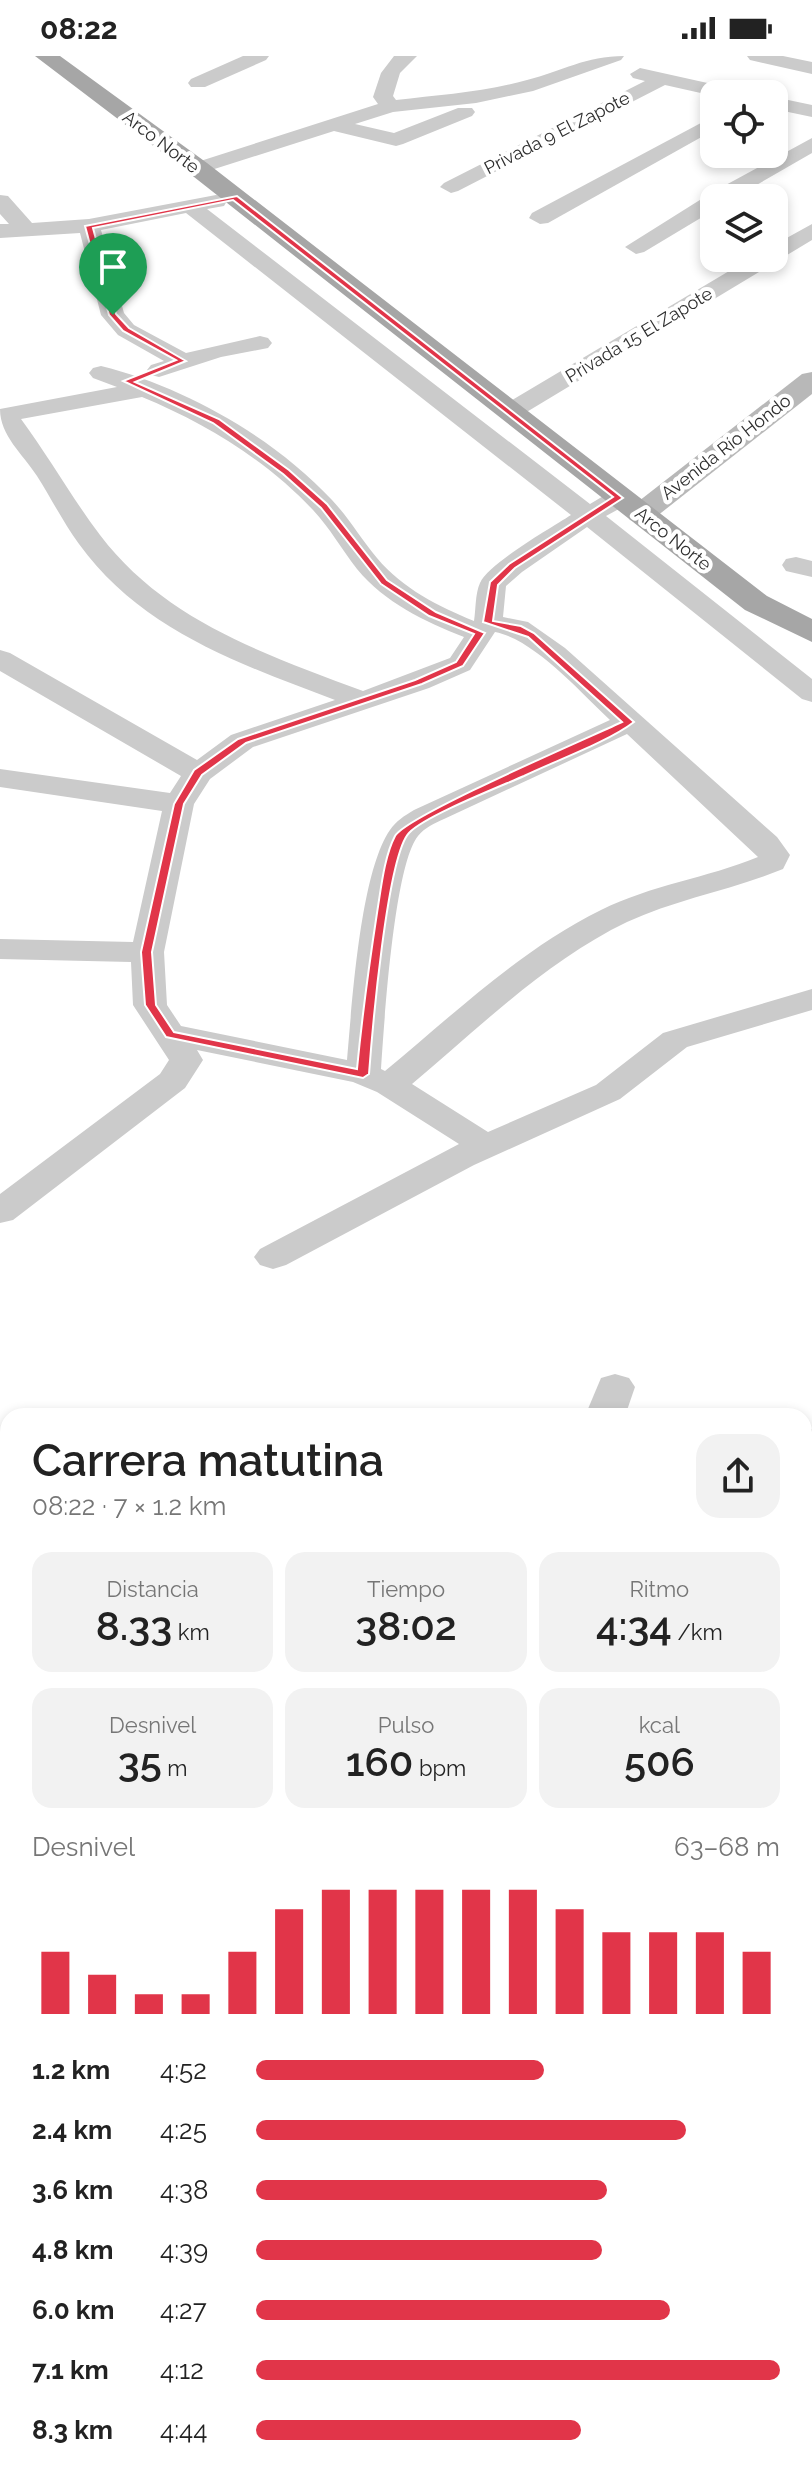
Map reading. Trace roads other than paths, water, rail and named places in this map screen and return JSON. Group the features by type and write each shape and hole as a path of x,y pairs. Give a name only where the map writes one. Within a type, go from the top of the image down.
{"main road":[{"name":"Arco Norte","path":"46,56 198,168 756,603 812,632"},
{"name":"Avenida Río Hondo","path":"630,506 812,380"}],"street":[{"path":"198,83 259,56"},
{"path":"391,106 383,97 384,85 399,60 407,56"},
{"path":"555,56 700,87"},
{"path":"198,168 391,106 476,97 533,85 614,56"},
{"path":"757,56 812,68"},
{"name":"Privada 9 El Zapote","path":"451,187 663,79"},
{"path":"334,125 396,140 469,110 476,97"},
{"path":"788,106 812,111"},
{"path":"540,218 700,130"},
{"path":"743,184 812,144"},
{"path":"0,231 89,226 235,197"},
{"path":"0,201 27,230"},
{"path":"191,207 812,693"},
{"path":"636,247 700,209"},
{"path":"89,226 113,315 126,330 182,361"},
{"path":"788,246 812,231"},
{"name":"Privada 15 El Zapote","path":"511,411 744,272"},
{"path":"260,343 182,361 138,385 3,416 42,464 90,541 134,586 179,623 244,656 363,701"},
{"path":"101,373 138,385 216,421 286,472 324,506 384,582 433,614 484,628 518,628 531,635 766,844 774,855 772,862 659,897 611,917 560,948 376,1080"},
{"path":"0,1212 173,1081 186,1060 150,1005 147,952 179,804 198,773 242,741 419,682 460,664 484,628 493,584 512,566 588,515 630,506"},
{"path":"0,659 198,773"},
{"path":"376,1080 371,987 387,884 400,836 408,828 440,811 629,722"},
{"path":"0,778 179,804"},
{"path":"0,949 147,952"},
{"path":"273,1257 393,1191 608,1092 675,1040 812,999"},
{"path":"170,1034 376,1080 488,1147"}]}
